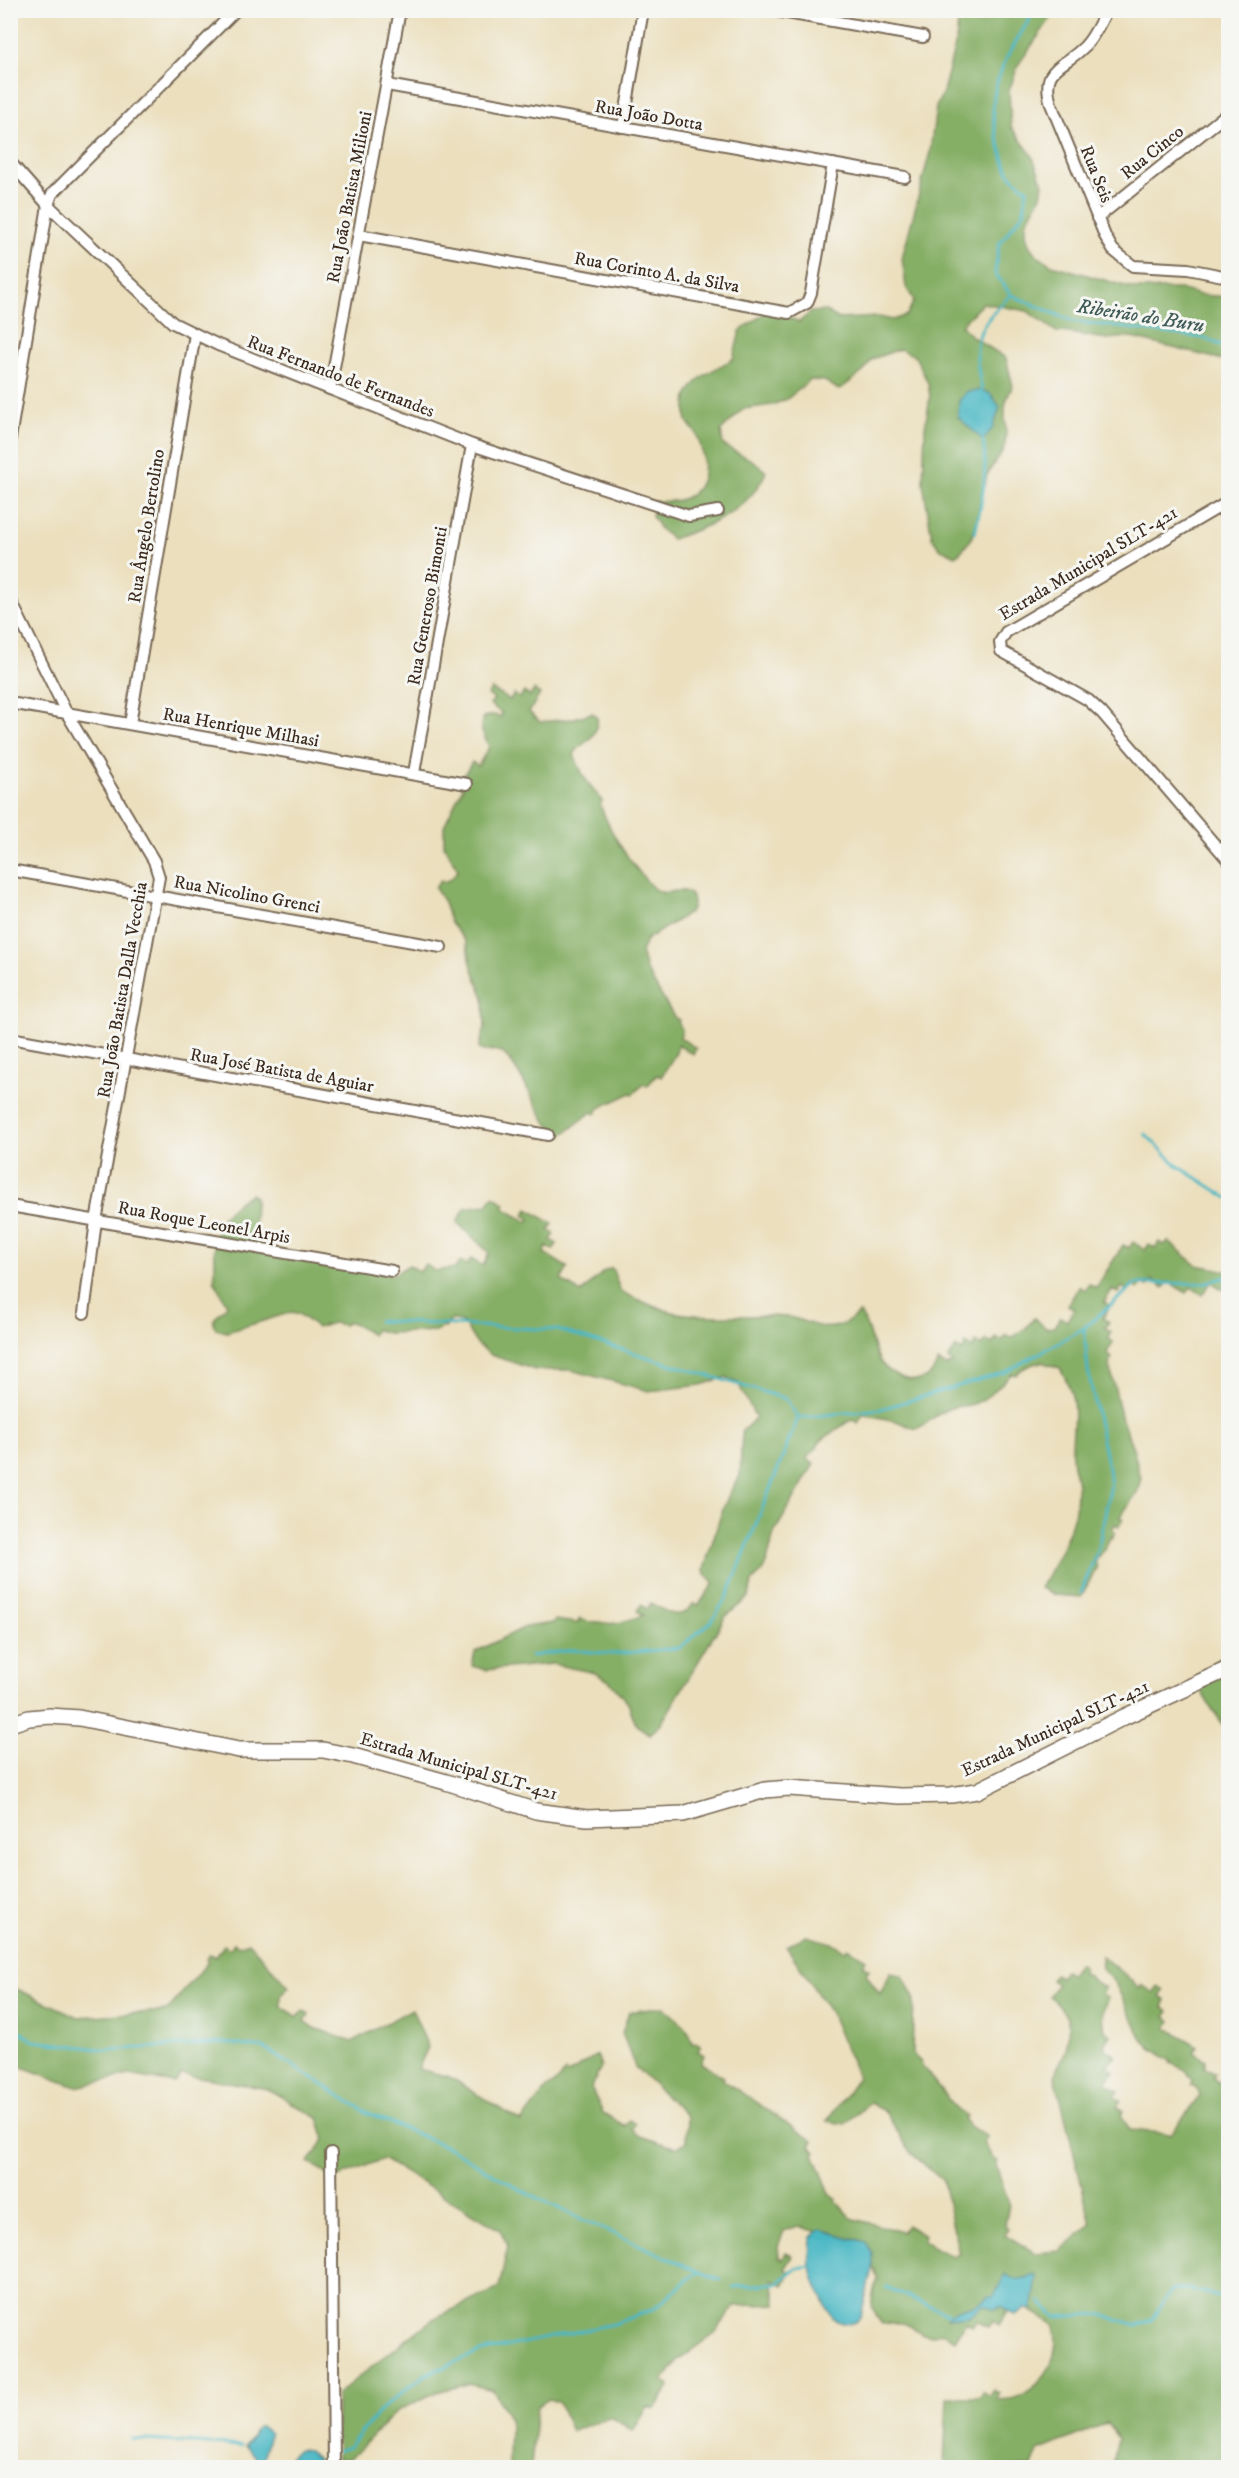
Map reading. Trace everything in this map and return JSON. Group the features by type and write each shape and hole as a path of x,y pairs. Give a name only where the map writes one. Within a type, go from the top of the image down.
{"street":[{"path":"10,439 48,205 52,194 236,10"},
{"name":"Rua João Batista Milioni","path":"330,389 399,10"},
{"path":"622,127 643,10"},
{"path":"770,10 923,37"},
{"name":"Rua Seis","path":"1107,10 1084,47 1052,72 1047,81 1051,104 1097,218 1113,250 1133,266 1188,269 1228,277"},
{"name":"Rua João Dotta","path":"387,85 905,177"},
{"name":"Rua Cinco","path":"1097,218 1228,113"},
{"name":"Rua Fernando de Fernandes","path":"10,162 48,205 173,323 195,334 472,445 688,516 718,510"},
{"name":"Rua Corinto A. da Silva","path":"359,235 789,313 807,303 811,293 833,164"},
{"name":"Rua Ângelo Bertolino","path":"130,724 195,334"},
{"name":"Rua Generoso Bimonti","path":"414,773 472,445"},
{"name":"Estrada Municipal SLT-421","path":"1228,502 1006,632 1000,642 1001,651 1088,700 1102,713 1228,860"},
{"name":"Rua João Batista Dalla Vecchia","path":"10,599 66,712 154,861 159,878 96,1221 84,1313"},
{"name":"Rua Henrique Milhasi","path":"10,703 467,784"},
{"name":"Rua Nicolino Grenci","path":"10,870 156,894 441,947"},
{"name":"Rua José Batista de Aguiar","path":"10,1038 548,1135"},
{"name":"Rua Roque Leonel Arpis","path":"10,1206 392,1271"},
{"name":"Estrada Municipal SLT-421","path":"10,1724 29,1718 50,1716 79,1718 239,1750 323,1750 446,1782 536,1811 587,1818 642,1817 683,1814 765,1790 789,1788 900,1796 951,1795 977,1791 1124,1717 1228,1669"},
{"path":"331,2153 334,2468"}],"green space":[{"path":"959,11 1059,11 1053,15 1018,65 1009,91 1011,127 1032,155 1043,184 1041,196 1026,223 1029,245 1037,256 1052,265 1136,289 1180,289 1200,295 1228,297 1228,364 1223,360 1128,337 1106,339 1058,333 1027,311 983,303 961,325 971,336 1006,358 1013,386 1006,402 1004,448 987,476 979,519 972,537 956,556 941,549 932,538 923,483 925,427 930,397 928,383 915,356 900,349 872,359 863,372 839,390 825,381 810,380 787,399 772,405 743,409 721,431 723,445 751,460 766,472 759,486 739,507 727,515 700,529 672,539 660,529 652,516 655,501 684,498 693,493 703,475 701,450 696,433 686,418 687,397 695,383 701,378 733,359 740,331 770,309 799,322 811,312 826,311 839,319 879,317 893,320 907,315 914,300 906,287 902,258 930,152 936,107 943,92 956,41"},
{"path":"491,689 510,700 514,694 520,698 524,692 530,696 534,690 540,694 529,712 540,722 571,719 592,713 595,715 597,725 593,736 574,755 584,777 602,801 600,804 612,831 627,857 654,889 660,892 684,891 693,900 689,913 647,939 641,952 646,970 674,1017 679,1020 678,1023 682,1030 680,1038 696,1048 693,1054 678,1045 676,1053 661,1077 657,1075 647,1086 644,1084 633,1094 599,1108 596,1114 592,1112 561,1136 554,1132 547,1123 509,1059 499,1051 483,1051 479,1048 485,1028 484,998 472,967 466,942 450,922 444,902 435,888 441,880 444,882 451,879 458,870 444,845 444,826 463,787 460,781 472,762 478,766 489,747 481,729 483,717 494,715 500,717 502,713 490,705 494,699 488,695"},
{"path":"250,1194 255,1197 254,1235 265,1247 393,1275 409,1265 420,1272 425,1264 435,1271 456,1268 461,1261 467,1265 471,1259 483,1266 489,1253 457,1222 465,1208 487,1205 493,1196 505,1203 503,1208 528,1222 530,1219 524,1215 528,1209 553,1224 549,1230 555,1234 551,1240 557,1244 553,1250 547,1247 544,1253 568,1268 561,1280 581,1293 603,1272 612,1268 621,1292 655,1307 683,1314 788,1317 827,1327 844,1324 860,1313 882,1364 892,1373 913,1380 926,1378 938,1362 946,1366 953,1363 948,1359 956,1347 962,1351 966,1344 972,1348 976,1342 982,1346 986,1340 992,1344 996,1338 1002,1341 1006,1335 1011,1338 1026,1328 1034,1318 1046,1328 1054,1327 1060,1317 1067,1321 1074,1309 1068,1305 1079,1286 1085,1290 1089,1284 1096,1288 1123,1245 1129,1248 1133,1242 1145,1250 1149,1244 1155,1248 1159,1242 1165,1245 1168,1241 1197,1265 1228,1271 1228,1285 1223,1290 1211,1282 1203,1295 1191,1287 1187,1293 1168,1282 1164,1288 1152,1280 1148,1286 1142,1283 1138,1289 1132,1285 1128,1291 1122,1287 1118,1293 1112,1290 1104,1302 1110,1306 1103,1318 1109,1322 1105,1328 1111,1332 1108,1338 1113,1342 1107,1353 1112,1358 1109,1363 1122,1420 1141,1478 1137,1493 1120,1517 1123,1519 1119,1526 1115,1524 1112,1529 1115,1532 1112,1538 1110,1537 1105,1550 1096,1558 1097,1567 1081,1597 1055,1595 1040,1588 1066,1539 1077,1498 1072,1457 1073,1403 1067,1381 1060,1368 1041,1362 1028,1366 1016,1375 1012,1374 991,1394 981,1400 948,1409 916,1429 896,1421 863,1414 858,1423 852,1419 822,1440 807,1459 814,1464 774,1533 767,1562 752,1582 749,1597 725,1617 661,1724 650,1734 636,1725 628,1703 609,1681 595,1673 552,1664 486,1670 472,1666 475,1652 525,1627 553,1623 555,1620 577,1623 581,1619 616,1623 643,1615 637,1611 641,1605 647,1609 651,1603 673,1614 684,1613 694,1603 698,1606 714,1583 705,1574 704,1569 722,1511 740,1476 742,1431 756,1418 738,1383 726,1377 701,1385 649,1391 571,1370 535,1370 491,1355 476,1343 464,1324 457,1320 451,1320 445,1328 442,1327 437,1331 389,1333 376,1329 372,1335 353,1323 344,1325 333,1323 317,1328 299,1314 292,1312 227,1332 216,1329 213,1324 214,1319 227,1305 214,1280 216,1230 228,1212"},
{"path":"1228,1652 1228,1732 1208,1704 1200,1688 1199,1680 1200,1673"},
{"path":"806,1936 835,1944 845,1951 848,1948 866,1959 863,1966 869,1969 866,1974 880,1994 891,1972 903,1976 914,1998 912,2054 922,2063 921,2065 957,2110 966,2116 964,2119 971,2127 987,2137 984,2143 993,2159 998,2161 996,2165 1009,2204 1005,2225 1008,2228 1004,2234 1035,2253 1060,2251 1091,2224 1055,2076 1066,2048 1068,2018 1049,1996 1057,1984 1051,1980 1054,1974 1060,1977 1065,1971 1071,1975 1078,1963 1084,1967 1081,1973 1089,1975 1092,1980 1105,1988 1102,1994 1108,1998 1104,2010 1104,2027 1105,2031 1111,2035 1103,2047 1116,2055 1108,2067 1114,2071 1106,2083 1119,2091 1115,2097 1121,2101 1117,2107 1123,2111 1121,2115 1130,2130 1171,2134 1199,2097 1196,2087 1191,2085 1193,2081 1186,2070 1170,2063 1171,2061 1151,2048 1141,2037 1115,1983 1102,1969 1101,1956 1127,1976 1139,1989 1142,1985 1154,1993 1158,1987 1164,1991 1160,1997 1166,2000 1163,2007 1169,2011 1165,2017 1171,2021 1167,2028 1198,2046 1194,2052 1206,2060 1204,2067 1215,2074 1213,2078 1219,2083 1228,2085 1228,2467 1112,2467 1118,2438 1107,2423 1038,2451 1032,2467 944,2467 947,2397 979,2397 983,2392 989,2396 993,2390 999,2393 996,2399 1010,2399 1023,2395 1044,2376 1051,2364 1056,2337 1053,2324 1020,2304 1010,2306 999,2325 993,2321 989,2327 977,2320 972,2326 966,2322 955,2340 941,2332 931,2335 923,2334 904,2323 882,2324 872,2308 873,2292 878,2279 872,2264 835,2237 798,2226 784,2231 778,2246 779,2257 783,2259 786,2253 793,2256 785,2269 791,2273 784,2285 772,2279 776,2304 735,2306 715,2333 678,2360 663,2381 670,2386 654,2410 648,2407 633,2431 611,2417 571,2431 559,2403 549,2399 537,2406 531,2467 509,2467 510,2419 493,2390 469,2384 436,2392 397,2411 351,2458 337,2460 337,2394 433,2319 499,2288 508,2246 500,2230 383,2159 334,2179 309,2162 325,2139 318,2118 268,2089 182,2074 174,2083 129,2075 76,2087 11,2063 10,1986 78,2017 167,2011 208,1962 206,1960 210,1954 216,1957 224,1945 230,1949 234,1943 239,1946 248,1942 289,1987 281,1995 281,2006 298,2017 303,2011 309,2015 305,2021 315,2028 352,2042 412,2009 428,2047 418,2069 450,2077 521,2122 547,2088 560,2079 565,2072 568,2074 597,2055 601,2067 591,2088 603,2113 625,2126 629,2120 635,2124 632,2130 640,2136 676,2148 686,2142 687,2116 635,2067 622,2033 629,2012 664,2007 686,2028 693,2044 695,2042 701,2045 698,2051 704,2055 701,2063 813,2141 810,2146 816,2151 814,2154 830,2193 851,2218 902,2232 907,2225 925,2236 923,2241 952,2257 959,2254 943,2181 911,2153 884,2110 870,2103 845,2124 827,2121 858,2078 831,2014 786,1946"}],"water":[{"path":"982,390 991,394 1000,407 993,428 983,440 958,417 959,401 966,392"},
{"path":"820,2229 865,2242 873,2254 873,2264 861,2317 854,2322 844,2323 833,2319 814,2281 810,2252 811,2238"},
{"path":"1005,2274 1020,2279 1036,2275 1032,2310 1026,2309 1015,2315 1002,2306 995,2309 983,2305 969,2316 947,2318 956,2311 978,2303 988,2296 994,2296"},
{"path":"257,2427 262,2427 269,2432 262,2466 246,2446"},
{"path":"300,2450 308,2451 317,2459 309,2467 288,2466 291,2455"}],"waterway":[{"name":"Ribeirão do Buru","path":"1035,10 1007,57 995,89 994,124 1005,163 1012,176 1027,189 1024,212 999,244 995,273 1011,295 1072,321 1204,338 1228,348"},
{"path":"982,390 977,360 979,337 989,317 1011,295"},
{"path":"975,533 985,475 983,440"},
{"path":"1145,1134 1178,1166 1228,1198"},
{"path":"378,1321 558,1330 786,1399 798,1418 881,1409 1006,1372 1084,1328 1135,1284 1202,1283 1228,1277"},
{"path":"1081,1593 1098,1549 1111,1484 1088,1370 1084,1329"},
{"path":"531,1656 573,1650 614,1654 679,1648 712,1621 728,1595 798,1418"},
{"path":"10,2025 34,2041 108,2050 224,2043 264,2048 366,2112 449,2148 519,2189 585,2221 700,2272"},
{"path":"733,2287 778,2283 797,2268 810,2266"},
{"path":"337,2451 349,2447 381,2409 425,2375 480,2352 613,2324 654,2309 693,2275 700,2272 721,2280"},
{"path":"886,2287 949,2314"},
{"path":"1040,2301 1056,2317 1099,2314 1137,2325 1151,2320 1171,2291 1188,2289 1228,2298"},
{"path":"132,2439 242,2446"}]}
